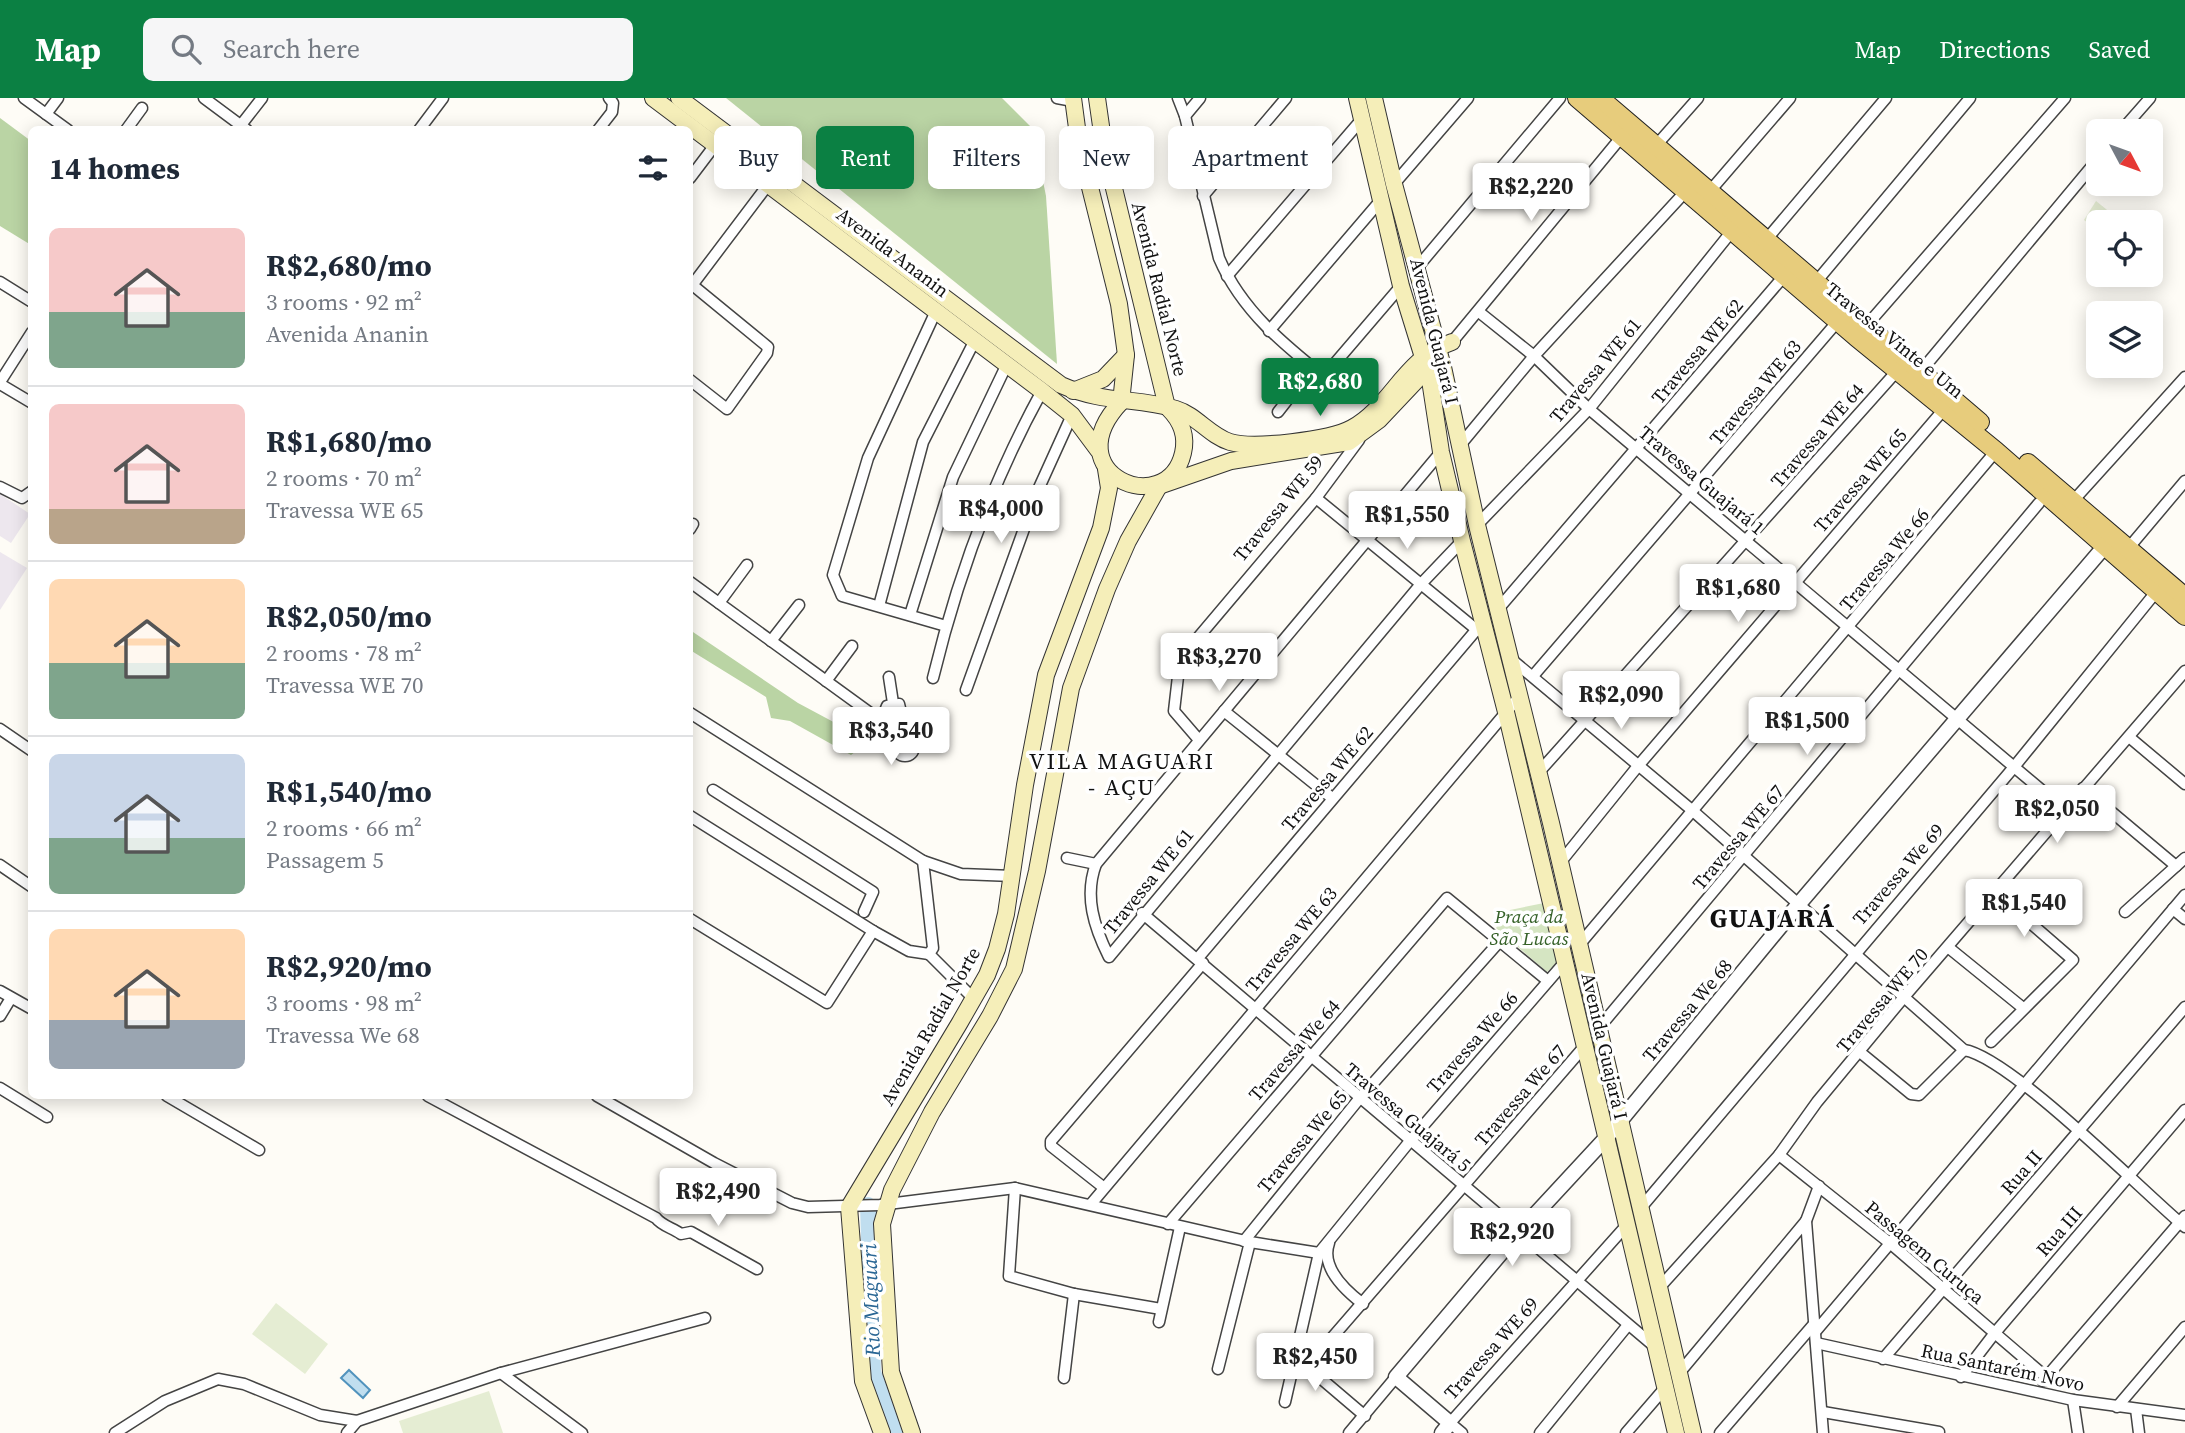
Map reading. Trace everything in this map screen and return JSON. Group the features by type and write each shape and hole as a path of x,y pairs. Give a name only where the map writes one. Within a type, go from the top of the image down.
{"main road":[{"name":"Avenida Ananin","path":"653,98 690,126"},
{"name":"Avenida Ananin","path":"678,98 714,129"},
{"name":"Avenida Radial Norte","path":"1097,98 1104,147 1162,406"},
{"name":"Avenida Guajará I","path":"1357,98 1401,286 1425,362 1441,452 1480,626 1506,712 1625,1227 1676,1433"},
{"name":"Travessa Vinte e Um","path":"1577,98 1604,104 1652,151 1710,191 1921,371 2145,572 2184,593"},
{"path":"1067,99 1119,304 1125,355 1124,402 1102,425 1098,450 1112,475 1154,486 1231,461 1332,447 1363,435"},
{"name":"Avenida Guajará I","path":"1376,99 1416,270 1444,348 1477,525 1539,772 1693,1433"},
{"name":"Avenida Ananin","path":"693,128 714,144"},
{"name":"Travessa Vinte e Um","path":"1652,151 1686,191 1784,276 1996,451 2079,512"},
{"name":"Avenida Ananin","path":"785,189 936,311 1072,415 1098,450"},
{"name":"Avenida Ananin","path":"787,189 1050,378 1073,391 1124,402"},
{"path":"1124,402 1179,410 1230,442 1246,444 1328,436 1352,428 1444,348"},
{"path":"1073,391 1103,379 1125,355"},
{"name":"Travessa WE 59","path":"1363,435 1425,362"},
{"path":"912,1433 891,1372 882,1224 885,1204 932,1112 990,1016 1014,968 1037,871 1072,688 1107,589 1128,541 1154,486 1176,469 1184,447 1180,424 1162,406"},
{"name":"Avenida Radial Norte","path":"854,1207 974,999 997,948 1013,876 1025,785 1046,675 1101,528 1112,475"},
{"name":"Travessa Vinte e Um","path":"2145,572 2156,592 2185,615"},
{"path":"854,1207 863,1381 882,1433"}],"street":[{"path":"24,98 62,126"},
{"path":"46,114 58,98"},
{"path":"204,98 243,126"},
{"path":"245,126 262,98"},
{"path":"422,126 443,98"},
{"path":"601,126 612,112 613,103 609,98"},
{"path":"1178,98 1185,116 1219,258 1227,276 1269,331 1348,396"},
{"path":"1185,116 1200,98"},
{"path":"1203,197 1286,98"},
{"path":"1394,184 1468,98"},
{"path":"1416,270 1560,98"},
{"path":"1652,151 1698,98"},
{"path":"1710,191 1790,98"},
{"path":"1766,240 1886,98"},
{"path":"1816,282 1970,98"},
{"path":"1867,325 2065,98"},
{"path":"2132,119 2150,98"},
{"path":"129,126 142,108"},
{"path":"1227,276 1362,119"},
{"path":"1444,348 1479,312 1628,130"},
{"path":"693,174 714,146"},
{"path":"1921,371 2086,173"},
{"path":"693,282 765,189"},
{"path":"1461,444 1534,356 1686,191"},
{"path":"1269,331 1381,200"},
{"name":"Travessa WE 61","path":"1477,525 1589,410 1732,231"},
{"name":"Travessa WE 62","path":"1499,608 1784,276"},
{"path":"0,282 28,300"},
{"path":"1324,376 1401,286"},
{"path":"693,288 766,343 767,353 727,409 693,382"},
{"path":"936,311 868,458 833,575 842,596 946,626"},
{"name":"Travessa Guajará 1","path":"1479,312 1534,356 1589,410 1748,540 1955,720 2064,809"},
{"name":"Travessa WE 63","path":"1534,676 1838,321"},
{"path":"28,338 0,383 28,400"},
{"path":"879,606 923,442 975,340"},
{"path":"910,615 953,477 1007,364"},
{"path":"1278,412 1313,367"},
{"name":"Travessa WE 64","path":"1539,772 1897,371"},
{"path":"2079,512 2183,384"},
{"path":"933,678 946,626 1002,468 1042,391"},
{"name":"Travessa WE 65","path":"1559,864 1638,766 1945,408"},
{"path":"966,690 1038,490 1072,415"},
{"name":"Travessa WE 59","path":"1199,740 1174,712 1180,659 1316,498 1363,435"},
{"name":"Travessa We 66","path":"1579,945 1996,451"},
{"path":"1067,858 1096,864 1441,452"},
{"path":"2124,553 2185,481"},
{"path":"0,487 22,498 28,495"},
{"path":"1316,498 1421,584 1480,626"},
{"name":"Travessa WE 67","path":"1597,1030 2039,503"},
{"name":"Travessa WE 61","path":"1096,864 1089,893 1094,919 1109,957 1142,913 1421,584 1462,541"},
{"name":"Travessa We 68","path":"1396,1377 1518,1233 1606,1138 1798,905 2109,541"},
{"path":"719,603 747,565"},
{"path":"693,584 904,739 902,708 893,703"},
{"name":"Travessa We 69","path":"1639,1210 1853,953 2014,767 2156,592"},
{"path":"771,641 799,605"},
{"name":"Travessa WE 62","path":"1103,1187 1051,1146 1051,1141 1332,798 1480,626"},
{"path":"825,681 852,646"},
{"path":"1511,659 1693,811 1964,1050 1977,1052 2023,1086 2183,1222 2046,1377 2038,1390"},
{"name":"Travessa WE 70","path":"1659,1287 1779,1155 1817,1102 1861,1053 1904,997 2185,671"},
{"path":"889,677 893,703"},
{"path":"2175,683 2185,692"},
{"name":"Travessa WE 63","path":"1091,1204 1519,697"},
{"path":"881,721 887,706 893,703"},
{"path":"1224,712 1332,798"},
{"path":"693,715 923,861 961,874 1013,876"},
{"path":"0,729 28,748"},
{"path":"2129,737 2185,784"},
{"path":"2083,788 2176,866"},
{"path":"713,790 874,892 864,912"},
{"path":"693,818 873,931 909,951 929,954 974,999"},
{"path":"2125,912 2185,858"},
{"path":"923,861 933,945 929,954"},
{"path":"0,865 28,884"},
{"path":"1991,1042 2073,960 1996,893"},
{"path":"1720,1433 1815,1333 2185,895"},
{"name":"Travessa We 64","path":"1168,1224 1447,898 1500,941"},
{"path":"2173,909 2185,919"},
{"name":"Travessa Guajará 5","path":"1142,913 1654,1346"},
{"path":"693,921 827,1003 873,931"},
{"path":"1500,941 1548,981"},
{"name":"Travessa We 65","path":"1247,1242 1359,1099 1500,941"},
{"path":"1949,948 2023,1008"},
{"name":"Travessa We 66","path":"1329,1242 1410,1141 1564,963"},
{"path":"0,991 28,1007"},
{"path":"0,1016 11,998"},
{"name":"Rua II","path":"1883,1359 2185,1007"},
{"name":"Travessa We 67","path":"1365,1416 1318,1376 1313,1366 1317,1355 1583,1048"},
{"path":"1861,1053 1911,1094 1924,1093 1964,1050"},
{"path":"0,1088 47,1117"},
{"path":"172,1099 259,1150"},
{"path":"434,1099 681,1234 691,1232 757,1269"},
{"path":"602,1099 792,1203 820,1208 854,1207 1015,1188 1247,1242 1320,1253"},
{"name":"Rua III","path":"1961,1377 1994,1334 2185,1110"},
{"name":"Passagem Curuça","path":"1779,1155 1891,1244 2046,1377"},
{"path":"1680,1372 1806,1221 1819,1186"},
{"path":"1015,1188 1009,1276 1074,1294 1161,1309"},
{"path":"1806,1221 1823,1422 1813,1433"},
{"path":"1159,1322 1180,1227"},
{"name":"Travessa WE 69","path":"1446,1428 1625,1227"},
{"path":"1218,1369 1247,1242"},
{"path":"1284,1402 1320,1253 1329,1242"},
{"path":"1329,1242 1327,1249 1337,1281 1363,1304"},
{"path":"1063,1378 1074,1294"},
{"path":"115,1433 165,1401 218,1378 244,1384 320,1415 357,1421 501,1373 705,1318"},
{"path":"1540,1433 1628,1325"},
{"path":"2117,1407 2185,1327"},
{"name":"Rua Santarém Novo","path":"1815,1333 1883,1359 1961,1377 2038,1390 2073,1400 2185,1415"},
{"path":"501,1373 582,1433"},
{"path":"1349,1433 1396,1377 1446,1428 1462,1433"},
{"path":"1626,1433 1664,1389"},
{"path":"2073,1400 2078,1433"},
{"path":"2136,1409 2139,1433"},
{"path":"347,1433 357,1421"},
{"path":"1823,1422 1939,1432"}],"shaded area":[{"path":"0,494 28,513 28,517 11,543 0,536"},
{"path":"0,552 27,568 0,610"}],"green space":[{"path":"726,98 1002,98 1030,126 928,126 928,189 1045,189 1057,364 839,189 914,189 914,126 816,126 816,170 802,159 802,126 761,126"},
{"path":"0,118 28,139 28,243 0,226"},
{"path":"2096,201 2107,210 2090,210"},
{"path":"693,632 798,703 869,741 851,755 790,721 771,718 766,697 693,652"},
{"name":"Praça da São Lucas","path":"1544,903 1559,960 1547,972 1496,928 1510,910"},
{"path":"276,1303 328,1344 305,1374 252,1334"},
{"path":"489,1391 503,1433 403,1433 399,1421"}],"water":[{"path":"349,1370 370,1390 363,1398 341,1378"}],"waterway":[{"name":"Rio Maguari","path":"868,1205 873,1372 895,1433"}],"district":[{"name":"VILA MAGUARI - AÇU","path":"1122,774"},
{"name":"GUAJARÁ","path":"1773,918"}]}
